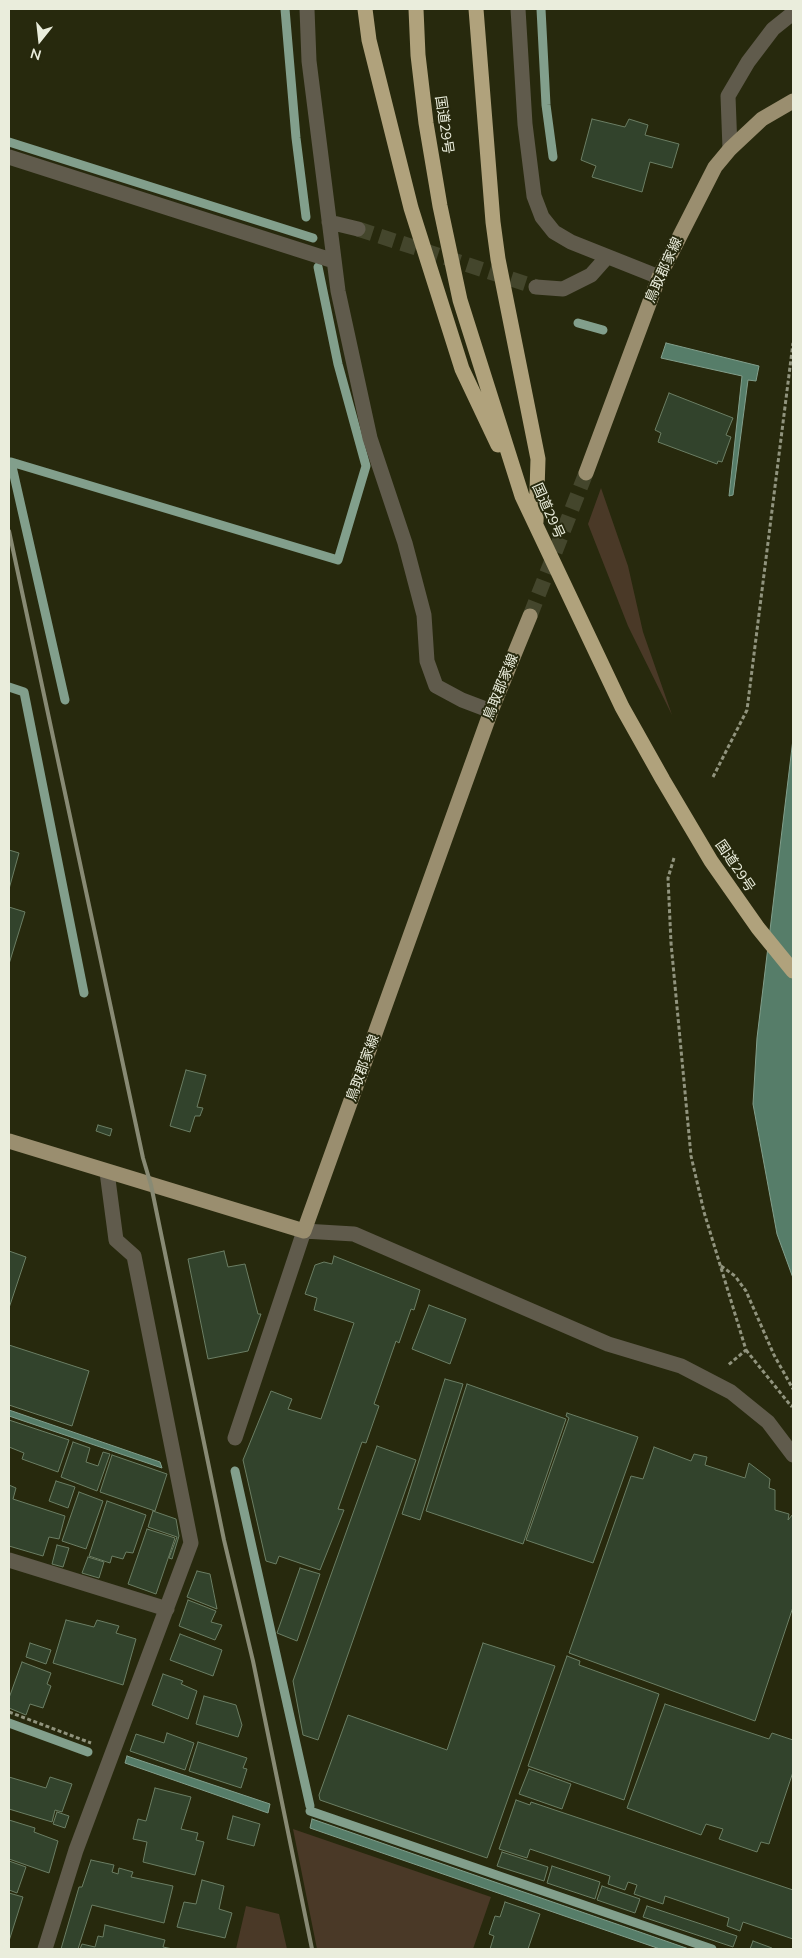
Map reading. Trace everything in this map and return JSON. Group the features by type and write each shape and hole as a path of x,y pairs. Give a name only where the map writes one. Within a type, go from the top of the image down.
{"highway":[{"path":"365,9 369,40 411,208 459,360 522,496"},
{"name":"国道29号","path":"416,9 418,55 426,123 440,206 460,300 522,496 622,707 711,861 758,928 793,970"},
{"path":"476,9 496,241 538,459 536,526"}],"main road":[{"name":"鳥取郡家線","path":"586,473 659,277 715,167 730,149 762,119 793,101"},
{"name":"鳥取郡家線","path":"304,1231 491,710 530,616"},
{"path":"9,1141 304,1231"}],"street":[{"path":"307,9 309,61 338,291 370,438 405,543 424,615 427,661 436,686 462,700 491,710"},
{"path":"518,9 525,124 534,196 542,217 554,232 571,242 659,277"},
{"path":"730,149 728,96 748,62 772,29 793,13"},
{"path":"9,158 334,260"},
{"path":"329,222 358,229"},
{"path":"536,287 563,289 591,275 607,257"},
{"path":"45,1949 76,1850 191,1543 134,1256 116,1240 106,1172"},
{"path":"235,1438 304,1231 354,1234 608,1344 682,1366 731,1392 768,1422 793,1455"},
{"path":"9,1560 167,1610"}],"path":[{"path":"713,777 747,710 793,343"},
{"path":"674,858 668,878 671,943 691,1156 746,1350 791,1406 793,1406"},
{"path":"721,1265 735,1276 746,1291 774,1355 793,1389"},
{"path":"710,1381 746,1350"},
{"path":"9,1712 113,1752"}],"shaded area":[{"path":"666,343 759,366 756,381 748,380 733,495 729,496 742,376 661,358"},
{"path":"601,488 628,566 643,632 672,715 628,626 588,524"},
{"path":"793,739 793,1278 777,1234 753,1104 757,1038"},
{"path":"9,1410 160,1462 162,1468 9,1416"},
{"path":"127,1756 270,1804 268,1813 125,1763"},
{"path":"312,1819 689,1949 660,1949 310,1828"},
{"path":"293,1829 491,1897 473,1949 317,1949"},
{"path":"246,1906 279,1914 287,1949 236,1949"}],"building":[{"path":"592,119 625,127 629,119 648,125 645,135 679,144 672,168 650,162 642,192 592,177 596,166 581,160"},
{"path":"669,393 733,418 726,435 731,437 722,462 718,461 717,464 658,442 661,433 655,430"},
{"path":"9,850 19,853 9,889"},
{"path":"9,907 25,912 9,964"},
{"path":"186,1070 206,1075 197,1107 203,1108 200,1116 195,1116 190,1132 170,1126"},
{"path":"98,1125 112,1129 110,1136 96,1131"},
{"path":"9,1251 26,1257 9,1308"},
{"path":"224,1251 228,1267 245,1264 258,1314 261,1314 248,1351 208,1359 188,1259"},
{"path":"334,1256 420,1290 414,1310 411,1309 399,1343 396,1341 374,1404 379,1406 366,1443 362,1442 338,1509 344,1510 320,1570 279,1556 276,1564 266,1561 243,1460 271,1391 292,1399 288,1409 321,1419 354,1323 314,1310 317,1298 305,1294 315,1265 324,1262 332,1264"},
{"path":"429,1305 466,1319 450,1364 412,1349"},
{"path":"9,1345 89,1371 72,1426 9,1405"},
{"path":"445,1379 463,1384 420,1520 402,1514"},
{"path":"467,1384 566,1419 523,1544 426,1511"},
{"path":"567,1413 638,1437 593,1563 526,1540 569,1418 566,1416"},
{"path":"9,1420 69,1440 58,1472 22,1459 24,1453 9,1447"},
{"path":"73,1442 90,1448 86,1462 98,1466 103,1452 110,1454 97,1491 61,1477"},
{"path":"377,1446 416,1460 318,1740 303,1735 293,1681"},
{"path":"654,1447 691,1461 694,1454 707,1457 705,1465 745,1478 749,1463 770,1479 769,1488 775,1490 775,1510 789,1514 788,1520 793,1514 793,1607 755,1721 569,1653 631,1476 643,1479"},
{"path":"112,1455 167,1474 155,1511 100,1492"},
{"path":"56,1481 75,1487 68,1508 49,1501"},
{"path":"9,1485 16,1488 13,1499 65,1516 59,1539 49,1537 43,1556 9,1546"},
{"path":"79,1492 103,1501 86,1549 62,1541"},
{"path":"107,1501 146,1515 133,1553 126,1552 123,1559 112,1556 110,1563 89,1556"},
{"path":"153,1511 176,1519 179,1536 172,1559 169,1558 177,1537 148,1527"},
{"path":"147,1529 175,1538 156,1594 128,1584"},
{"path":"57,1545 69,1548 63,1567 52,1564"},
{"path":"88,1557 104,1562 99,1578 82,1573"},
{"path":"300,1568 320,1574 297,1641 277,1633"},
{"path":"197,1571 210,1574 217,1609 187,1597"},
{"path":"188,1600 216,1611 211,1622 222,1625 215,1640 179,1626"},
{"path":"66,1620 94,1627 97,1620 119,1626 116,1633 136,1639 123,1685 53,1663"},
{"path":"180,1634 222,1650 213,1676 170,1660"},
{"path":"30,1643 51,1650 46,1664 26,1657"},
{"path":"483,1643 555,1666 487,1858 320,1800 319,1795 348,1715 447,1750"},
{"path":"567,1656 580,1661 579,1665 659,1694 624,1800 528,1766"},
{"path":"22,1662 51,1673 47,1684 51,1686 43,1708 30,1704 26,1715 9,1708 9,1698"},
{"path":"163,1674 183,1681 181,1684 197,1691 188,1719 152,1705"},
{"path":"204,1696 236,1705 242,1725 238,1737 196,1724"},
{"path":"665,1704 769,1739 772,1733 793,1740 793,1772 769,1844 761,1842 757,1852 719,1839 723,1829 706,1824 701,1835 627,1808"},
{"path":"167,1733 194,1743 185,1770 130,1751 136,1734 164,1743"},
{"path":"198,1742 247,1758 243,1768 247,1769 241,1788 189,1771"},
{"path":"529,1769 571,1784 562,1809 519,1794"},
{"path":"9,1777 46,1788 50,1777 72,1784 62,1812 55,1810 52,1822 9,1809"},
{"path":"155,1788 191,1797 181,1829 198,1833 196,1840 204,1842 195,1875 143,1862 147,1842 133,1839 138,1819 146,1821"},
{"path":"516,1800 530,1805 531,1802 793,1890 793,1939 743,1922 740,1931 727,1926 729,1918 665,1896 663,1904 634,1894 637,1885 628,1882 625,1890 608,1884 610,1876 530,1849 527,1858 499,1849"},
{"path":"57,1812 69,1816 65,1828 53,1824"},
{"path":"233,1816 260,1824 254,1846 227,1839"},
{"path":"9,1820 35,1828 34,1832 58,1841 49,1873 9,1859"},
{"path":"502,1852 548,1867 544,1881 497,1866"},
{"path":"91,1860 114,1865 112,1872 118,1874 119,1868 133,1872 131,1877 173,1886 164,1923 92,1905 78,1949 61,1949 79,1887 82,1887"},
{"path":"9,1861 26,1867 17,1893 9,1890"},
{"path":"552,1866 600,1882 595,1899 547,1883"},
{"path":"202,1880 224,1886 219,1909 232,1913 225,1938 177,1927 184,1902 196,1904"},
{"path":"602,1886 640,1899 635,1913 597,1900"},
{"path":"9,1893 23,1897 9,1941"},
{"path":"505,1902 540,1914 528,1949 490,1949 494,1936 489,1934 495,1916 500,1917"},
{"path":"647,1906 737,1936 733,1947 643,1917"},
{"path":"105,1925 165,1940 163,1947 173,1949 80,1949 82,1944 95,1947 98,1936 103,1937"},
{"path":"753,1941 772,1948 750,1949"}],"waterway":[{"path":"285,9 296,138 306,217"},
{"path":"541,9 546,105 553,157"},
{"path":"9,142 313,238"},
{"path":"65,700 11,462 338,560 366,466 338,364 318,267"},
{"path":"578,323 603,330"},
{"path":"9,687 24,692 84,993"},
{"path":"235,1471 310,1806"},
{"path":"9,1723 88,1752"},
{"path":"310,1811 712,1949"}],"tunnel":[{"path":"358,229 536,287"},
{"path":"530,616 586,473"}],"railway":[{"path":"9,531 143,1158 151,1185 224,1540 253,1661 312,1949"}]}
